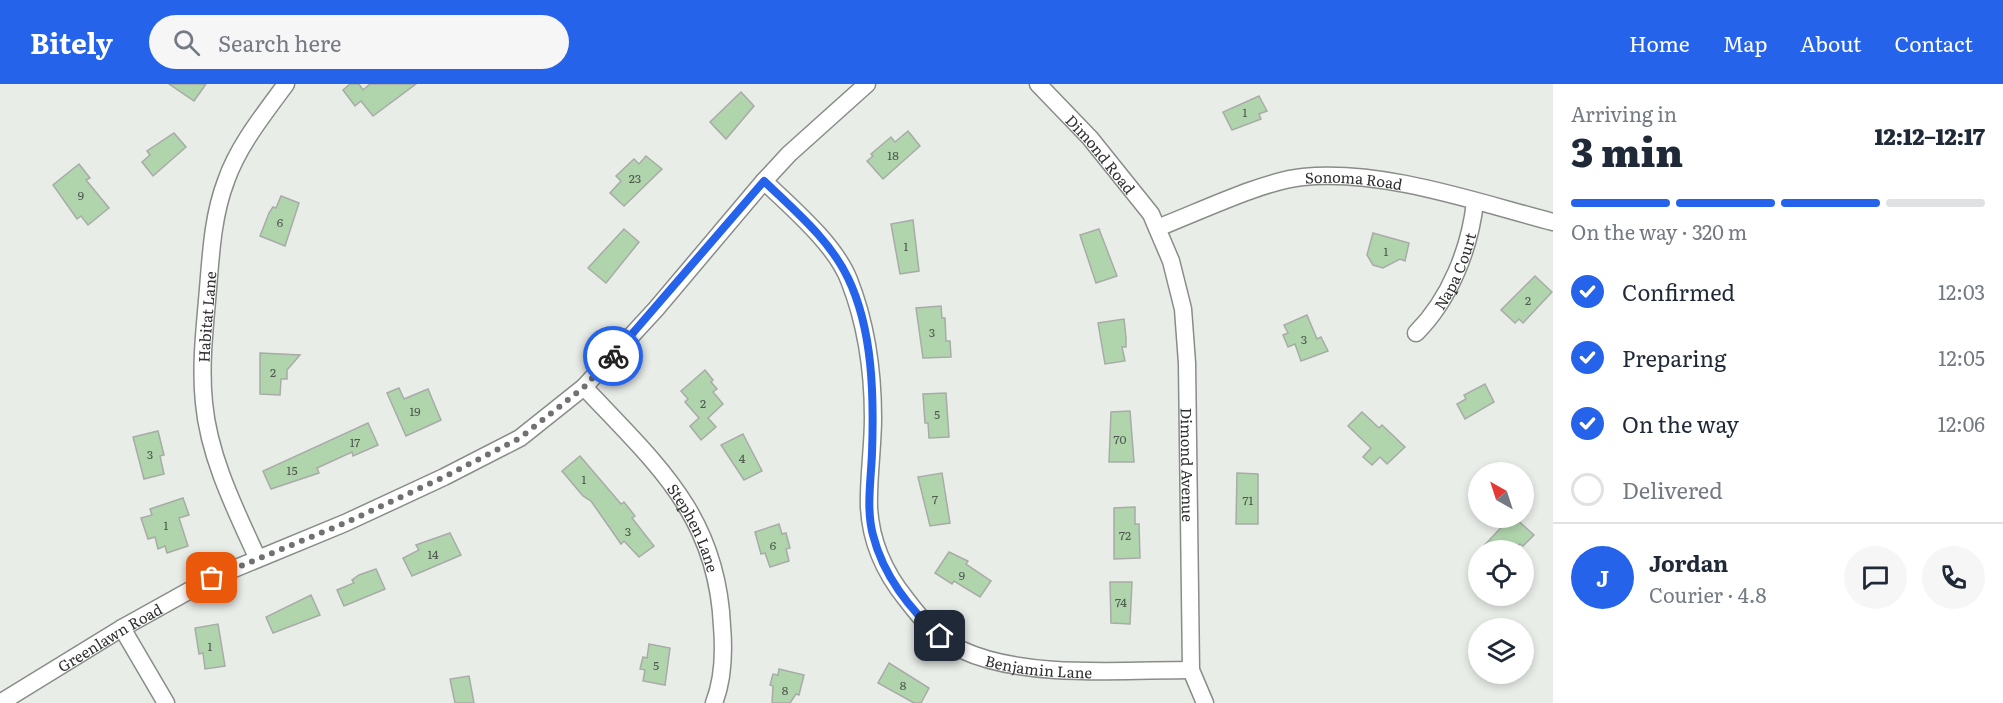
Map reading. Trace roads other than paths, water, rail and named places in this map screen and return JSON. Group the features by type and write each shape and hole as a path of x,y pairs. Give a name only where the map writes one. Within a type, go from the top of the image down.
{"street":[{"name":"Habitat Lane","path":"257,557 232,503 212,442 204,403 203,360 212,240 226,179 242,148 286,84"},
{"name":"Greenlawn Road","path":"0,702 122,628 212,578 257,557 345,523 444,477 520,438 584,387 656,309 764,181 867,84"},
{"name":"Dimond Road","path":"1038,84 1090,138 1151,214 1157,228"},
{"name":"Sonoma Road","path":"1157,228 1272,184 1302,177 1340,176 1389,182 1553,222"},
{"name":"Benjamin Lane","path":"764,181 802,219 838,261 849,279 865,334 871,377 873,417 869,508 872,535 895,585 923,621 940,636 961,649 988,660 1018,666 1191,670"},
{"name":"Napa Court","path":"1416,333 1429,320 1445,294 1463,255 1475,202"},
{"name":"Dimond Avenue","path":"1157,228 1171,261 1183,309 1187,363 1191,670 1205,703"},
{"name":"Stephen Lane","path":"584,387 671,480 704,534 721,600 721,668 714,703"},
{"path":"122,628 166,703"}]}
